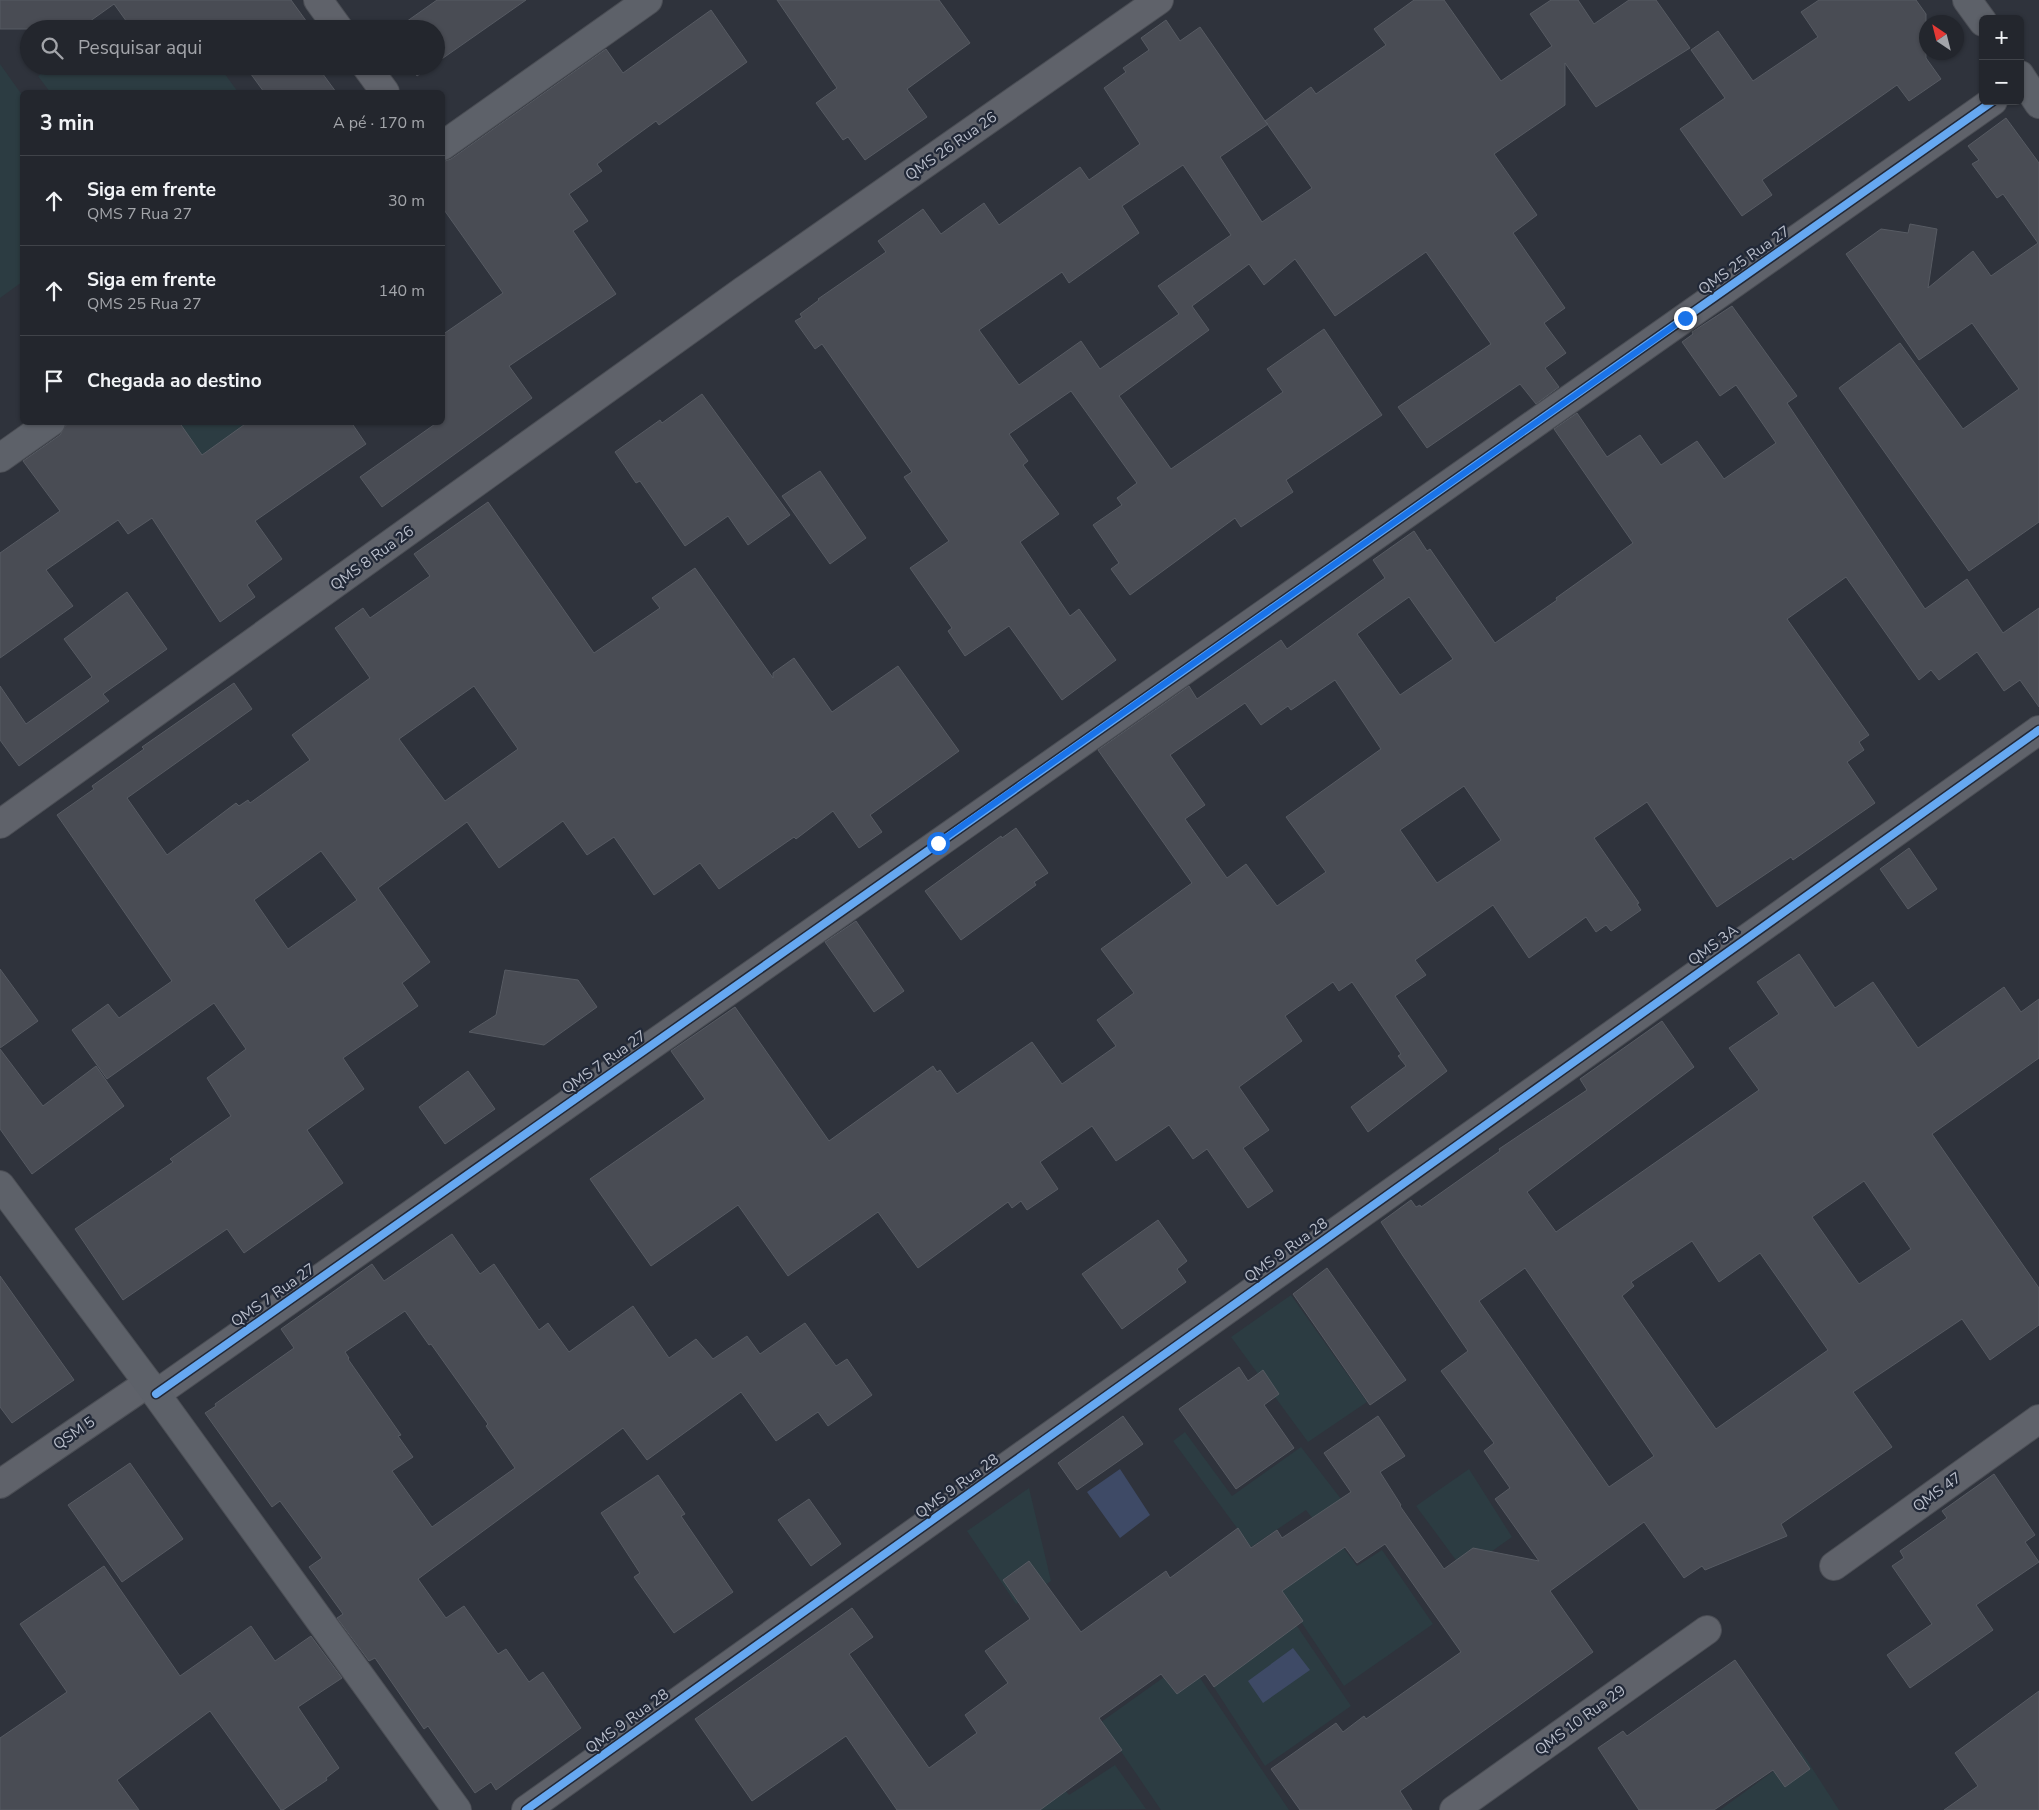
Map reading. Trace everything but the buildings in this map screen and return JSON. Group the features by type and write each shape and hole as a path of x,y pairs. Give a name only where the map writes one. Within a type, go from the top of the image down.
{"street":[{"path":"318,0 332,20"},
{"path":"445,144 648,0"},
{"name":"QMS 26 Rua 26","path":"743,292 1158,0"},
{"path":"1967,0 1979,16"},
{"path":"373,75 384,90"},
{"path":"2024,83 2039,104"},
{"name":"QMS 25 Rua 27","path":"1069,751 1987,105"},
{"name":"QMS 8 Rua 26","path":"0,824 743,292"},
{"path":"0,458 47,425"},
{"name":"QMS 3A","path":"1404,1184 2039,730"},
{"name":"QMS 7 Rua 27","path":"152,1389 1069,751"},
{"name":"QMS 9 Rua 28","path":"526,1810 1404,1184"},
{"path":"0,1185 152,1389 457,1810"},
{"name":"QSM 5","path":"0,1484 152,1389"},
{"name":"QMS 47","path":"1834,1566 2039,1419"},
{"name":"QMS 10 Rua 29","path":"1454,1810 1706,1630"}],"shaded area":[{"path":"0,64 20,92 20,283 0,298"},
{"path":"226,75 237,90 48,90 38,76"},
{"path":"173,425 287,425 210,477"},
{"path":"1291,1295 1367,1402 1308,1442 1231,1337"},
{"path":"1185,1432 1232,1496 1301,1447 1361,1525 1333,1545 1306,1510 1251,1547 1173,1441"},
{"path":"1469,1469 1512,1537 1464,1571 1416,1506"},
{"path":"1029,1488 1051,1581 1016,1604 967,1531"},
{"path":"1342,1546 1357,1566 1382,1550 1433,1624 1344,1686 1279,1589"},
{"path":"1276,1595 1351,1706 1265,1766 1193,1655"},
{"path":"1188,1660 1289,1810 1161,1810 1101,1722"},
{"path":"1801,1751 1839,1810 1720,1810"},
{"path":"1045,1765 1069,1795 1115,1765 1146,1809 1029,1810"}],"water":[{"path":"1120,1469 1150,1515 1120,1538 1087,1492"},
{"path":"1293,1648 1310,1670 1263,1703 1248,1681"}],"cycle path":[{"path":"156,1394 1987,105"},
{"path":"526,1810 2039,730"}],"route":[{"path":"938,843 1685,318"}]}
